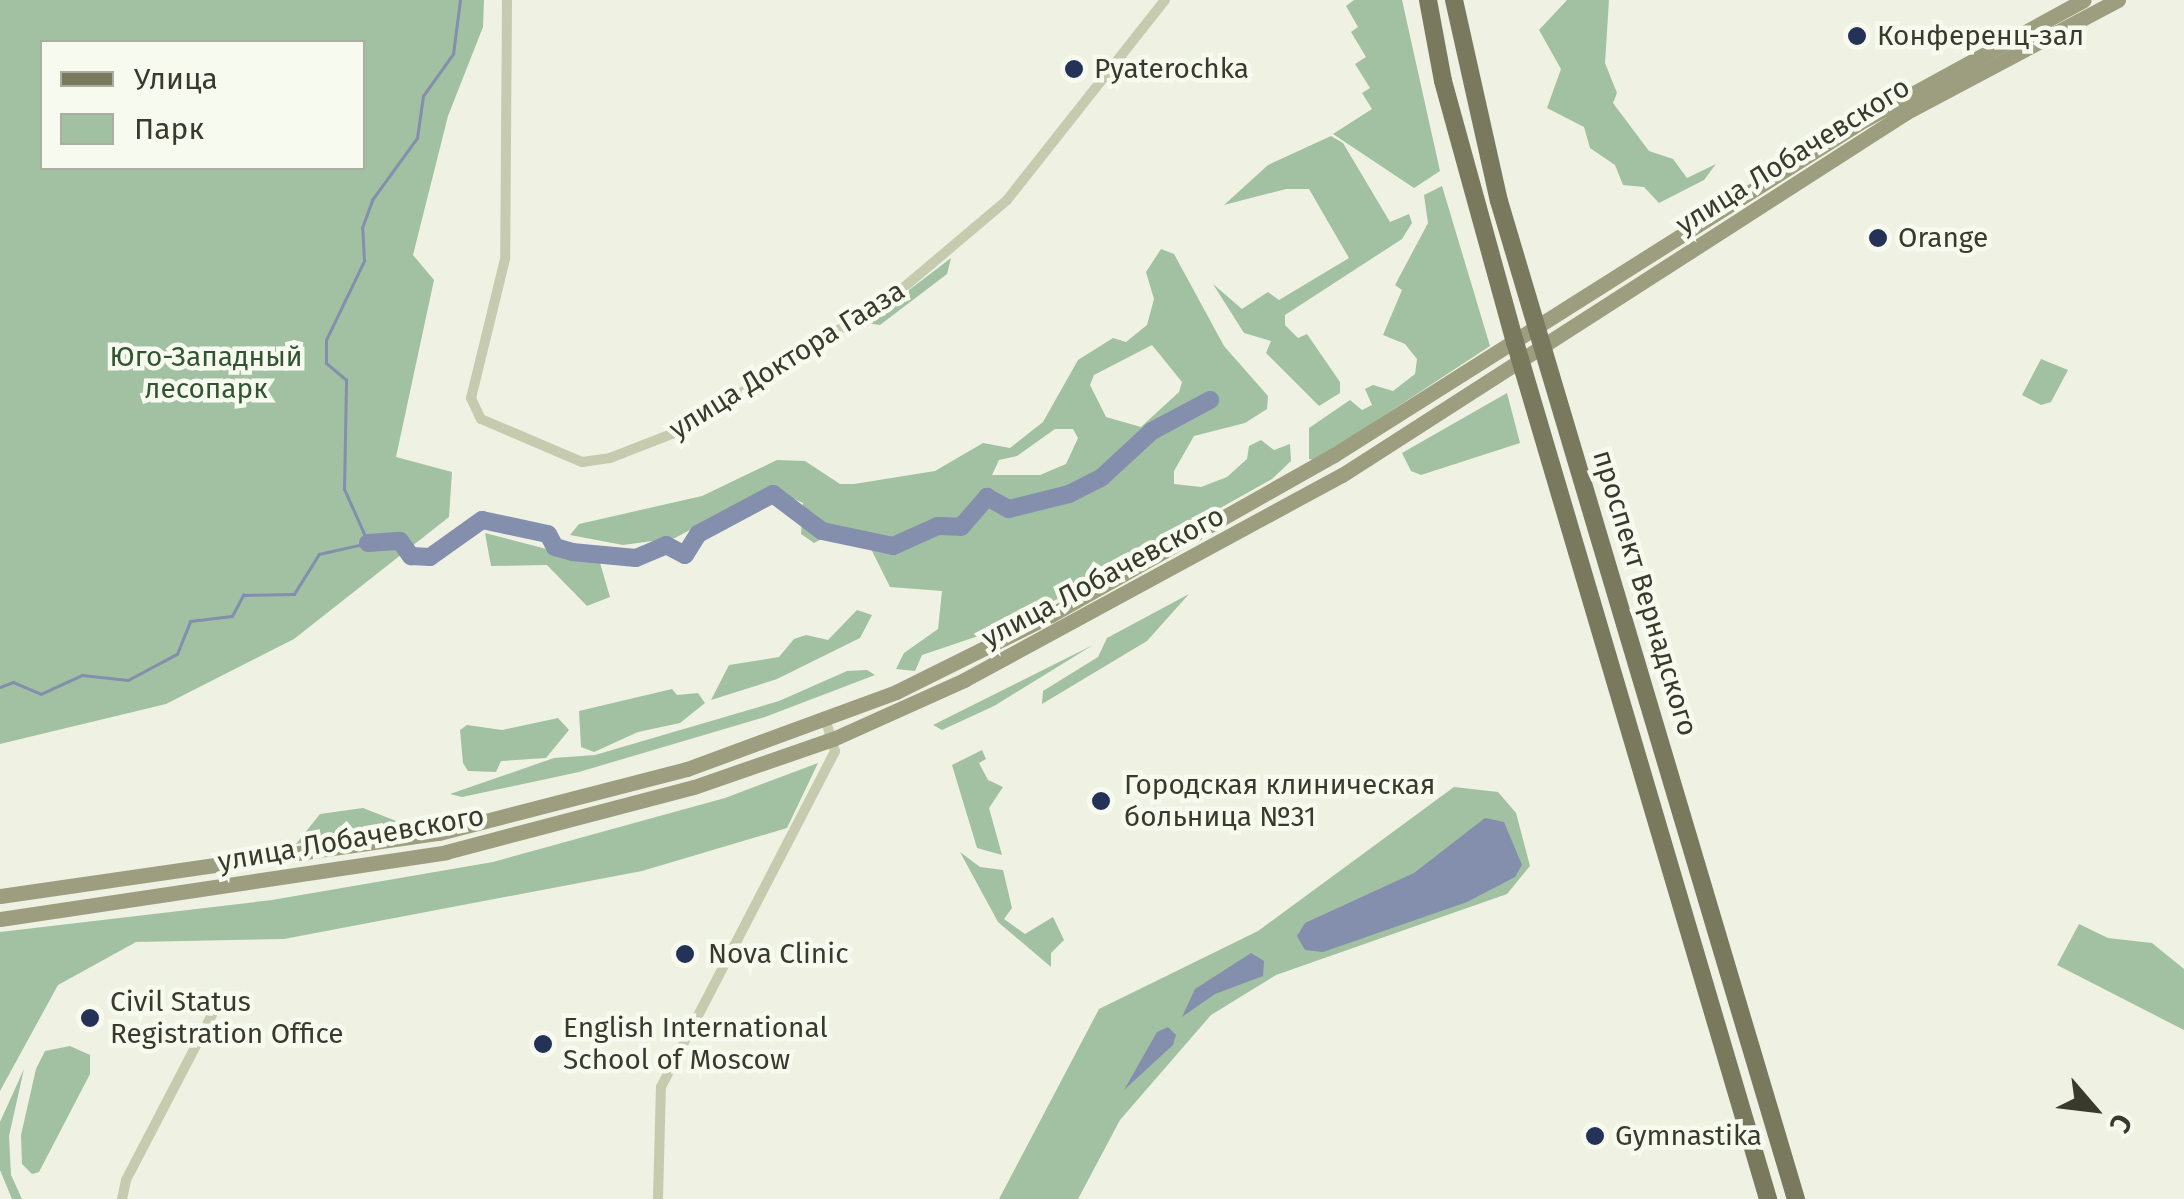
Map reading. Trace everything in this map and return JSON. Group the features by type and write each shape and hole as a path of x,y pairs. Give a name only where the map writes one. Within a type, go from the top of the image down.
{"main road":[{"name":"проспект Вернадского","path":"1428,0 1442,80 1515,342 1768,1199"},
{"name":"проспект Вернадского","path":"1454,0 1499,201 1796,1199"},
{"name":"улица Лобачевского","path":"0,896 439,833 687,768 826,722 1051,615 1334,455 1873,115 2084,0"},
{"name":"улица Лобачевского","path":"0,920 446,852 694,787 833,739 1069,626 1342,476 1546,350 1907,112 2118,0"}],"street":[{"name":"улица Доктора Гааза","path":"508,0 505,259 472,406 481,419 582,462 610,458 688,428 903,288 1007,200 1165,0"},
{"path":"658,1199 661,1087 832,758 833,739 826,722"},
{"path":"122,1199 126,1179 214,1011"},
{"path":"1727,1064 1734,1047 1754,1056"}],"green space":[{"name":"Юго-Западный лесопарк","path":"0,0 484,0 483,27 448,116 413,255 434,280 396,457 452,472 449,517 294,639 166,704 0,744"},
{"path":"1354,0 1402,0 1440,171 1414,188 1333,134 1372,109 1362,93 1370,88 1355,64 1366,57 1351,32 1358,27 1346,6"},
{"path":"1567,0 1609,0 1605,63 1617,93 1613,103 1649,151 1673,159 1687,178 1716,164 1704,180 1659,203 1644,187 1623,185 1615,165 1590,148 1584,127 1547,108 1561,69 1539,30"},
{"path":"1331,136 1343,143 1390,222 1409,214 1412,223 1402,239 1285,315 1285,325 1298,338 1307,334 1340,382 1340,393 1319,406 1266,353 1271,341 1244,333 1213,284 1242,309 1268,292 1279,300 1349,258 1309,189 1286,189 1224,205 1268,165"},
{"path":"1442,186 1490,346 1316,460 1309,459 1309,428 1350,400 1362,410 1372,405 1365,389 1373,385 1393,391 1415,374 1417,359 1405,344 1383,335 1402,290 1395,285 1428,223 1424,195"},
{"path":"1161,249 1174,254 1224,346 1268,396 1267,409 1245,423 1194,436 1174,471 1174,484 1201,487 1227,477 1247,459 1249,446 1261,440 1274,450 1290,444 1291,461 1272,479 1067,594 999,629 922,655 915,671 896,669 904,653 938,629 942,591 890,587 865,537 838,530 814,543 801,534 803,503 792,498 766,489 675,538 623,545 570,535 579,524 702,496 777,460 805,461 840,484 854,484 935,471 983,443 1010,448 1043,422 1078,360 1113,338 1126,342 1147,325 1154,299 1146,272","holes":["1152,345 1182,382 1179,392 1141,427 1106,417 1090,385 1094,375","1055,429 1073,429 1078,438 1066,464 1040,475 992,475 999,460 1017,456"]},
{"path":"951,258 947,274 880,325 866,323"},
{"path":"2041,359 2068,370 2051,402 2041,405 2022,395"},
{"path":"1507,393 1520,443 1421,475 1411,471 1402,453"},
{"path":"485,533 600,563 610,597 587,606 547,565 491,566"},
{"path":"1189,594 1147,641 1042,704 1043,691 1098,657 1107,638"},
{"path":"857,610 872,615 860,638 777,679 711,700 729,665 779,657 794,639 806,635 828,640"},
{"path":"1093,645 994,706 942,730 933,725"},
{"path":"867,670 875,675 765,717 579,772 462,797 450,794 554,758 595,755 779,701 847,671"},
{"path":"672,689 677,695 698,693 705,703 680,723 638,732 594,752 581,747 579,711"},
{"path":"558,718 569,730 546,758 501,761 496,772 468,771 463,763 460,730 467,725 502,730"},
{"path":"982,750 986,759 979,763 988,780 1003,787 989,808 1002,855 977,848 952,765"},
{"path":"818,763 787,828 642,871 284,939 136,942 58,985 0,1091 0,932 272,900 493,862 725,798"},
{"path":"1454,787 1498,792 1516,813 1530,866 1507,894 1276,975 1211,1015 1120,1120 1078,1199 999,1199 1099,1009 1258,931"},
{"path":"363,808 409,826 296,844 320,814"},
{"path":"960,852 980,867 1003,870 1012,908 1004,919 1025,934 1053,917 1064,940 1051,953 1051,967 998,922"},
{"path":"2079,924 2108,938 2152,943 2184,969 2184,1030 2057,965"},
{"path":"70,1046 90,1055 90,1074 39,1172 32,1174 22,1164 21,1135 36,1069 45,1051"},
{"path":"24,1069 9,1136 11,1175 22,1199 12,1199 0,1170 0,1122"}],"water":[{"path":"1485,818 1504,822 1522,865 1515,877 1467,902 1323,952 1305,950 1297,936 1305,923 1414,873"},
{"path":"1251,953 1264,961 1263,976 1215,994 1182,1017 1195,989"},
{"path":"1168,1027 1176,1035 1173,1045 1124,1090 1157,1032"}],"waterway":[{"path":"0,687 13,682 41,694 82,675 128,680 177,654 190,621 232,616 243,595 294,594 319,554 368,543 344,489 346,380 326,363 326,340 364,261 362,228 372,200 417,138 423,96 453,54 460,0"},
{"path":"368,543 400,541 411,556 430,557 482,520 548,534 555,547 572,552 636,558 666,545 685,555 698,534 773,494 822,531 893,546 938,526 961,527 987,497 1009,509 1069,494 1101,478 1152,431 1210,400"}],"place":[{"name":"Конференц-зал","path":"1857,36"},
{"name":"Pyaterochka","path":"1074,69"},
{"name":"Orange","path":"1878,238"},
{"name":"Городская клиническая больница №31","path":"1101,801"},
{"name":"Nova Clinic","path":"685,954"},
{"name":"Civil Status Registration Office","path":"90,1018"},
{"name":"English International School of Moscow","path":"543,1044"},
{"name":"Gymnastika","path":"1595,1136"}]}
